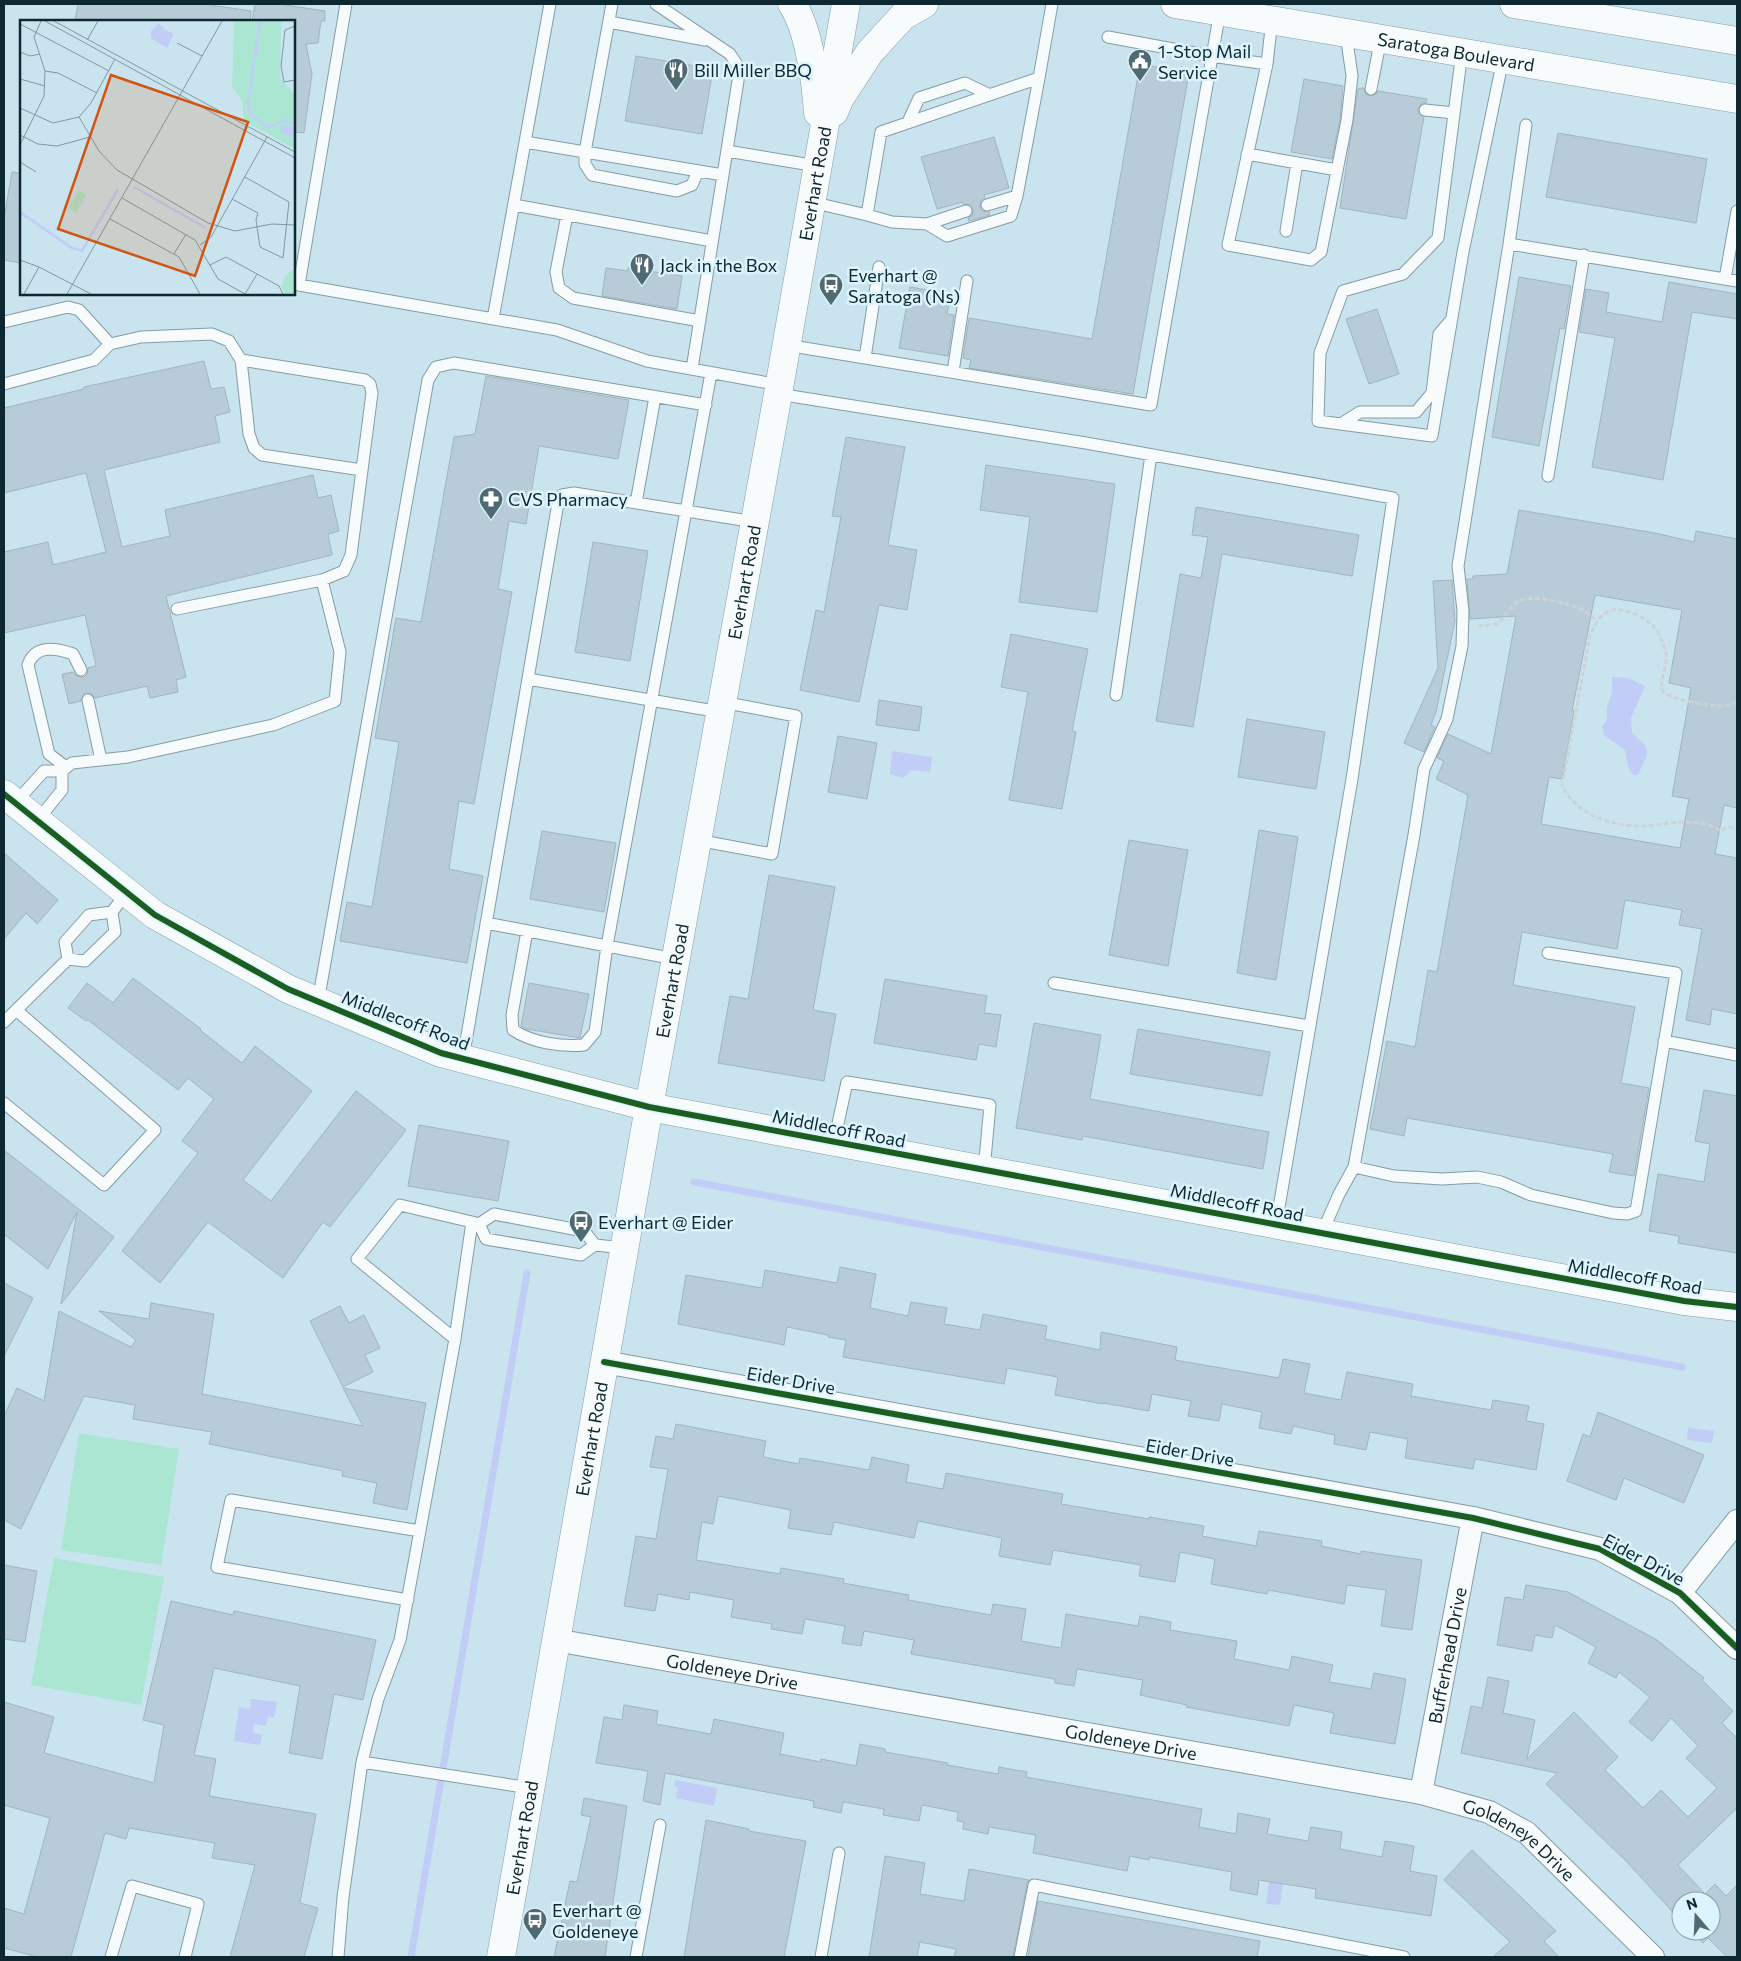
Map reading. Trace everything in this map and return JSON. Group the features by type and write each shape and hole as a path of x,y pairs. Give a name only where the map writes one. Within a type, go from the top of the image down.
{"main road":[{"path":"792,4 798,12 810,57 817,100 818,158"},
{"name":"Everhart Road","path":"501,1957 648,1107 779,389 846,4"},
{"path":"818,158 840,98 870,52 903,16 924,4"},
{"name":"Saratoga Boulevard","path":"1175,4 1737,99"},
{"path":"1514,4 1737,41"},
{"name":"Middlecoff Road","path":"9,799 37,821 119,902 155,915 288,989 440,1054 648,1107 1684,1301 1737,1307"}],"street":[{"name":"Eider Drive","path":"604,1362 1473,1518 1600,1549 1680,1593 1737,1648"},
{"name":"Bufferhead Drive","path":"1421,1793 1473,1518"},
{"path":"1680,1593 1737,1521"},
{"name":"Goldeneye Drive","path":"556,1640 1421,1793 1489,1812 1527,1834 1653,1957"}],"lane":[{"path":"346,4 298,285 557,330 647,361 712,373 779,389 1393,498 1352,779 1276,1225"},
{"path":"493,319 550,4"},
{"path":"612,4 585,152 585,164 592,175 677,191 692,185 698,170"},
{"path":"656,4 730,54 738,66 738,81 692,369"},
{"path":"927,224 948,236 1011,216 1017,196 1052,4"},
{"path":"786,345 1151,405 1220,11"},
{"path":"1272,20 1267,64 1228,245 1311,260 1321,252 1347,120 1352,76 1346,32"},
{"path":"609,22 711,41"},
{"path":"1108,37 1267,64"},
{"path":"1371,89 1381,38"},
{"path":"1462,52 1438,238 1403,274 1343,291 1320,353 1318,421 1432,436 1463,252 1503,59"},
{"path":"868,215 881,132 1039,78"},
{"path":"908,122 919,98 965,83 988,94"},
{"path":"1425,110 1454,113"},
{"path":"1322,1233 1338,1194 1354,1167 1414,835 1424,769 1447,719 1462,646 1463,611 1458,566 1526,125"},
{"path":"525,142 723,175"},
{"path":"727,151 818,158"},
{"path":"1247,154 1338,170"},
{"path":"1286,231 1298,163"},
{"path":"987,204 1017,196"},
{"path":"811,202 892,222 927,224 966,211"},
{"path":"514,205 712,241"},
{"path":"1725,279 1737,211"},
{"path":"567,215 556,272 559,288 573,298 700,321"},
{"path":"1509,244 1737,281"},
{"path":"1548,476 1584,255"},
{"path":"865,358 879,268"},
{"path":"953,372 966,281"},
{"path":"4,322 68,307 78,310 110,344"},
{"path":"1341,424 1360,412 1416,412 1432,393 1439,334 1452,320"},
{"path":"4,384 94,360 110,344 141,337 212,334 229,341 241,360 249,434 254,448 262,454 362,470"},
{"path":"177,609 322,580 344,570 351,555 372,393 370,384 364,380 241,360"},
{"path":"318,1002 428,380 436,367 454,363 706,405"},
{"path":"527,931 512,1015 514,1030 526,1038 568,1046 584,1045 595,1032 608,946 712,373"},
{"path":"636,503 655,397"},
{"path":"1116,695 1151,455"},
{"path":"463,1059 558,503 562,495 574,493 755,522"},
{"path":"9,799 44,771 64,769 72,763 128,757 272,724 335,701 340,652 322,580"},
{"path":"64,769 49,754 28,665 30,657 38,652 56,648 73,654 81,670"},
{"path":"528,679 652,700 796,716 772,854 697,840"},
{"path":"88,700 101,760"},
{"path":"37,821 62,790 64,769"},
{"path":"119,902 115,932 85,961 68,959 65,942 89,914 119,902"},
{"path":"486,923 675,959"},
{"path":"1354,1167 1394,1176 1442,1180 1477,1178 1501,1182 1531,1196 1613,1214 1628,1214 1636,1211 1676,973 1548,953"},
{"path":"4,1022 68,959"},
{"path":"1054,983 1310,1026"},
{"path":"4,1103 104,1185 155,1130 16,1010"},
{"path":"1664,1042 1737,1054"},
{"path":"834,1142 847,1082 990,1105 984,1170"},
{"path":"455,1339 356,1259 400,1205 476,1223 494,1214 575,1229 584,1231 594,1245"},
{"path":"476,1223 486,1238 581,1254 594,1245 624,1248"},
{"path":"338,1957 342,1897 362,1762 378,1699 400,1640 476,1223"},
{"path":"408,1600 217,1567 231,1500 420,1531"},
{"path":"362,1762 530,1788"},
{"path":"636,1957 660,1824"},
{"path":"821,1957 839,1852"},
{"path":"1020,1957 1034,1885 1404,1957"},
{"path":"111,1957 132,1886 198,1904 185,1957"}],"path":[{"path":"1462,627 1497,624 1519,601 1526,599 1562,603 1582,610 1590,618 1598,620"},
{"path":"1737,702 1723,706 1668,696 1663,691 1661,684 1666,670 1666,654 1662,641 1653,627 1637,615 1620,609 1608,611 1598,620 1590,636 1579,686 1562,785 1567,796 1576,806 1588,814 1612,822 1640,826 1692,822 1714,826 1721,831 1728,827 1737,828"}],"green space":[{"path":"79,1433 179,1449 161,1565 61,1550"},
{"path":"54,1558 164,1577 141,1705 31,1685"}],"water":[{"path":"1612,677 1628,678 1645,686 1631,718 1632,733 1646,746 1647,755 1638,775 1633,775 1628,767 1625,750 1605,736 1602,726 1607,720 1607,707 1612,693"},
{"path":"892,751 932,757 930,772 910,770 903,778 890,774"},
{"path":"1688,1428 1714,1431 1712,1443 1687,1440"},
{"path":"251,1699 277,1702 274,1718 268,1717 266,1726 254,1724 253,1733 262,1735 260,1745 234,1741 239,1707 250,1709"},
{"path":"675,1780 717,1788 714,1806 676,1798 678,1787 674,1786"},
{"path":"1269,1881 1283,1883 1280,1905 1266,1904"}],"building":[{"path":"78,4 204,4 251,11 250,20 75,20"},
{"path":"255,4 279,4 325,11 325,21 321,21 318,43 306,44 312,74 304,133 295,132 295,20 252,20"},
{"name":"Bill Miller BBQ","path":"636,56 713,69 702,134 625,121"},
{"path":"1140,64 1189,73 1133,394 969,368 971,360 963,358 969,318 1092,339"},
{"path":"1304,79 1343,86 1340,119 1332,159 1291,152"},
{"path":"1364,88 1366,94 1370,96 1378,91 1427,99 1426,103 1422,103 1418,109 1418,113 1424,117 1406,219 1340,208 1358,89"},
{"path":"1558,133 1707,159 1696,223 1546,197"},
{"path":"994,137 1009,188 984,195 985,198 981,200 980,207 982,211 989,212 990,215 969,221 968,218 972,216 973,209 971,205 963,204 963,202 937,209 921,157"},
{"path":"12,172 20,173 20,263 4,260 4,218"},
{"name":"Jack in the Box","path":"606,268 628,271 628,268 682,276 677,309 602,296"},
{"path":"1519,277 1571,286 1564,329 1560,328 1539,446 1492,437"},
{"path":"1669,282 1737,294 1737,319 1692,312 1663,480 1592,467 1615,338 1579,332 1586,289 1609,293 1606,312 1662,322"},
{"path":"910,287 951,294 947,314 954,315 948,356 899,348"},
{"path":"1377,309 1399,374 1369,384 1346,319"},
{"path":"204,361 211,389 224,387 230,412 215,416 220,442 104,470 122,547 170,536 165,510 313,475 318,498 331,495 339,531 328,534 332,555 166,596 186,677 176,680 178,692 150,698 147,686 95,698 91,693 86,693 81,701 69,704 62,674 73,672 77,676 84,677 87,674 88,668 96,666 85,615 4,633 4,552 48,542 53,565 106,552 86,473 4,493 4,408 84,389 84,387"},
{"path":"486,376 629,400 618,459 539,446 526,524 509,521 498,589 512,592 474,804 459,801 449,869 483,876 467,963 340,941 347,902 372,907 399,742 375,738 396,618 421,622 454,437 475,434"},
{"path":"846,437 905,447 888,545 917,550 907,610 879,605 859,702 800,690 816,610 824,612 841,517 832,516"},
{"path":"986,465 1115,484 1097,612 1019,602 1030,517 980,510"},
{"path":"1196,507 1359,535 1352,576 1222,554 1193,727 1156,721 1180,574 1201,578 1208,537 1192,535"},
{"path":"1519,510 1655,533 1694,542 1696,531 1737,539 1737,808 1724,805 1715,854 1737,858 1737,1014 1712,1009 1710,1025 1686,1020 1702,929 1679,925 1682,910 1625,900 1617,949 1522,932 1513,985 1635,1007 1621,1083 1649,1088 1634,1176 1609,1172 1613,1154 1407,1118 1404,1136 1370,1129 1387,1041 1415,1047 1428,970 1437,972 1468,795 1436,779 1444,761 1437,758 1448,734 1491,754 1516,616 1470,619 1467,579 1473,579 1473,576 1507,574","holes":["1595,595 1682,610 1669,683 1691,688 1672,796 1689,799 1680,848 1541,824 1549,777 1562,779 1574,711 1572,711"]},
{"path":"593,542 648,551 630,661 575,652"},
{"path":"1452,580 1455,621 1436,712 1431,725 1435,727 1424,752 1404,743 1438,668 1433,581"},
{"path":"1011,634 1088,649 1072,731 1076,732 1062,809 1009,800 1028,692 1001,687"},
{"path":"879,700 922,707 919,731 876,725"},
{"path":"1247,719 1325,732 1316,789 1238,777"},
{"path":"838,736 877,743 867,799 828,792"},
{"path":"1259,830 1298,837 1276,980 1237,973"},
{"path":"542,831 616,843 604,912 530,899"},
{"path":"1129,840 1188,850 1168,966 1109,955"},
{"path":"4,853 58,900 37,924 26,913 4,939"},
{"path":"769,875 835,887 813,1010 836,1014 824,1081 718,1063 730,996 748,999"},
{"path":"133,978 201,1029 242,1063 255,1046 312,1091 243,1180 271,1201 356,1091 406,1130 330,1227 323,1222 283,1278 208,1222 160,1283 122,1251 198,1153 182,1141 214,1099 188,1078 178,1090 88,1020 86,1021 68,1008 87,983 113,1003"},
{"path":"885,979 987,996 984,1013 1001,1015 996,1047 979,1044 976,1060 874,1043"},
{"path":"529,983 589,994 580,1038 527,1029 521,1026"},
{"path":"1034,1023 1101,1035 1090,1099 1269,1132 1263,1169 1083,1136 1082,1140 1016,1128"},
{"path":"1138,1029 1270,1052 1262,1096 1130,1074"},
{"path":"1704,1090 1737,1096 1737,1253 1678,1243 1679,1236 1649,1231 1658,1174 1704,1182 1710,1144 1695,1141"},
{"path":"419,1125 509,1141 498,1201 408,1186"},
{"path":"4,1150 114,1237 61,1304 77,1212 48,1269 4,1234"},
{"path":"840,1267 876,1274 870,1308 908,1316 911,1302 947,1308 944,1324 980,1330 983,1314 1047,1326 1045,1339 1100,1350 1101,1332 1177,1347 1175,1360 1279,1378 1283,1359 1310,1364 1304,1393 1341,1400 1347,1372 1413,1384 1411,1396 1491,1410 1493,1400 1529,1406 1526,1421 1544,1424 1536,1470 1475,1459 1473,1469 1405,1458 1408,1439 1370,1432 1366,1450 1334,1444 1335,1435 1293,1426 1291,1434 1259,1428 1262,1412 1222,1404 1219,1421 1188,1416 1191,1401 1152,1394 1149,1411 1055,1395 1058,1377 1007,1368 1004,1384 843,1357 846,1340 787,1327 784,1345 678,1324 686,1275 762,1288 765,1270 837,1283"},
{"path":"4,1283 33,1298 4,1356"},
{"path":"151,1303 214,1314 202,1394 363,1426 343,1388 426,1403 407,1510 373,1503 377,1483 342,1476 343,1471 209,1444 212,1432 133,1419 135,1405 84,1396 21,1529 4,1520 4,1416 17,1388 44,1401 59,1311 131,1347 136,1340 99,1311 149,1319"},
{"path":"340,1306 349,1323 364,1315 380,1348 365,1355 373,1372 343,1387 310,1321"},
{"path":"1598,1412 1704,1455 1684,1503 1624,1478 1616,1500 1567,1481 1583,1434 1590,1437"},
{"path":"676,1424 766,1441 763,1457 799,1464 800,1458 869,1470 872,1457 909,1465 906,1482 943,1489 946,1473 1063,1494 1061,1504 1204,1526 1202,1536 1256,1546 1259,1531 1322,1541 1321,1546 1361,1554 1361,1551 1422,1560 1412,1630 1381,1626 1386,1590 1347,1585 1344,1604 1268,1590 1267,1594 1211,1584 1215,1559 1180,1552 1175,1582 1139,1576 1141,1565 1053,1550 1050,1565 999,1556 1002,1538 918,1521 914,1538 834,1522 831,1535 788,1528 791,1510 718,1496 713,1524 702,1522 696,1560 780,1574 781,1568 844,1579 843,1583 909,1595 908,1600 991,1615 993,1604 1026,1609 1021,1641 1061,1648 1066,1614 1138,1626 1140,1616 1171,1622 1170,1630 1237,1641 1234,1659 1289,1670 1292,1656 1333,1665 1329,1682 1371,1689 1374,1673 1406,1679 1395,1744 1330,1733 1334,1713 1294,1705 1289,1726 1186,1707 1187,1705 1140,1695 1143,1680 1077,1669 1074,1686 1055,1683 1055,1679 911,1654 914,1640 864,1631 861,1646 842,1643 845,1626 805,1619 802,1634 771,1629 772,1624 731,1617 734,1600 690,1592 689,1600 658,1594 655,1611 624,1606 636,1536 656,1539 668,1469 650,1467 656,1436 673,1439"},
{"path":"4,1565 37,1571 25,1642 4,1639"},
{"path":"1526,1585 1568,1592 1657,1640 1704,1678 1702,1680 1733,1711 1722,1723 1737,1738 1737,1808 1678,1865 1702,1891 1671,1891 1671,1910 1627,1862 1546,1784 1557,1773 1461,1753 1471,1706 1482,1708 1488,1677 1509,1681 1503,1713 1535,1720 1527,1759 1574,1712 1618,1757 1605,1770 1643,1808 1661,1790 1688,1817 1717,1788 1686,1758 1698,1746 1671,1718 1652,1741 1629,1722 1650,1697 1619,1672 1616,1678 1588,1663 1596,1647 1555,1625 1552,1638 1535,1635 1532,1651 1497,1645 1505,1597 1523,1600"},
{"path":"171,1601 233,1615 234,1611 376,1640 363,1700 334,1694 322,1759 289,1753 300,1686 214,1668 194,1755 216,1759 209,1796 316,1814 300,1903 318,1908 304,1957 230,1957 255,1865 212,1858 215,1843 129,1828 126,1839 105,1833 71,1957 38,1957 4,1948 4,1908 24,1914 50,1818 4,1805 4,1702 54,1717 44,1753 154,1783 164,1725 143,1720"},
{"path":"624,1705 658,1711 656,1724 711,1734 714,1719 784,1733 780,1754 821,1762 821,1759 856,1766 860,1744 885,1749 885,1752 948,1763 947,1765 998,1774 999,1767 1027,1772 1026,1777 1202,1809 1199,1827 1236,1834 1238,1813 1270,1819 1267,1834 1308,1841 1311,1827 1342,1832 1340,1849 1382,1857 1385,1841 1414,1846 1410,1871 1437,1876 1431,1916 1315,1898 1316,1889 1259,1880 1257,1895 1230,1890 1232,1872 1149,1857 1149,1860 1130,1856 1127,1871 1033,1853 1036,1835 989,1827 988,1834 963,1829 964,1822 957,1821 958,1812 922,1805 919,1821 883,1815 884,1809 843,1802 841,1813 813,1807 814,1801 665,1773 660,1805 643,1801 648,1771 596,1763 604,1717 622,1720"},
{"path":"584,1798 627,1806 605,1957 554,1957 570,1881 577,1882 591,1817 581,1815"},
{"path":"706,1820 749,1829 749,1831 806,1841 784,1957 684,1957"},
{"path":"1472,1850 1556,1931 1544,1941 1559,1957 1493,1957 1510,1942 1444,1880"},
{"path":"885,1856 925,1863 920,1894 964,1901 969,1869 1029,1880 1013,1957 954,1957 956,1949 920,1942 917,1957 869,1957"},
{"path":"1715,1884 1726,1896 1737,1885 1737,1957 1727,1957 1711,1941 1721,1941 1721,1891 1708,1891"},
{"path":"1038,1901 1260,1941 1257,1957 1028,1957"}],"waterway":[{"path":"694,1182 1682,1367"},
{"path":"411,1957 527,1273"}],"cycle path":[{"path":"4,794 155,915 288,989 441,1053 649,1107 1684,1301 1737,1307"},
{"path":"604,1362 1473,1518 1600,1549 1680,1593 1737,1648"}],"place":[{"name":"1-Stop Mail Service","path":"1140,82"},
{"name":"Bill Miller BBQ","path":"676,91"},
{"name":"Jack in the Box","path":"642,286"},
{"name":"Everhart @ Saratoga (Ns)","path":"831,306"},
{"name":"CVS Pharmacy","path":"491,520"},
{"name":"Everhart @ Eider","path":"581,1243"},
{"name":"Everhart @ Goldeneye","path":"535,1941"}]}
